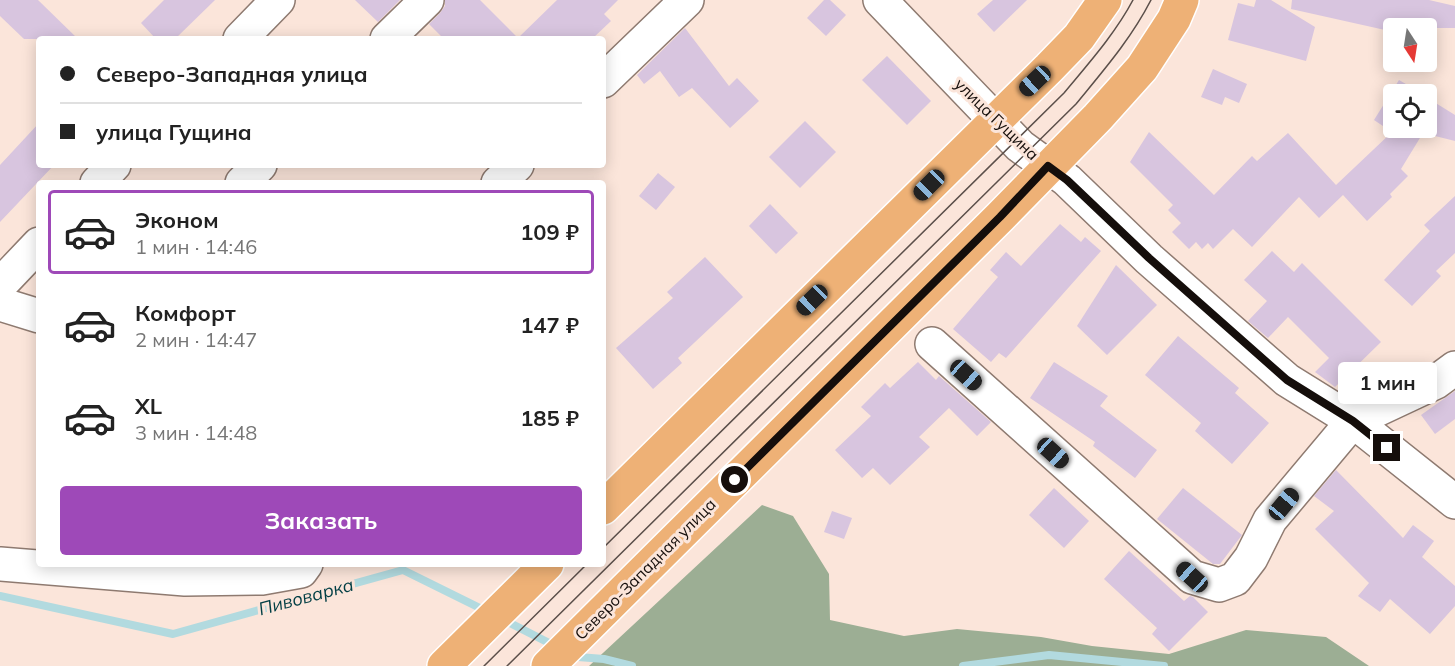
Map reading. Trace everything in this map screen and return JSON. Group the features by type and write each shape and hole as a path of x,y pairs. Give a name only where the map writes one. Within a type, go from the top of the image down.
{"main road":[{"path":"606,505 1079,37 1105,0"},
{"name":"Северо-Западная улица","path":"548,666 1098,117 1142,68 1174,19 1182,0"},
{"path":"453,658 544,567"}],"street":[{"path":"243,36 278,0"},
{"path":"390,36 427,0"},
{"path":"606,78 687,0"},
{"name":"улица Гущина","path":"880,0 1020,146 1067,180 1149,258 1287,380 1353,421 1455,502"},
{"path":"100,180 111,168"},
{"path":"245,180 257,168"},
{"path":"501,180 514,168"},
{"path":"0,285 36,247"},
{"path":"0,304 36,315"},
{"path":"932,344 1192,577 1219,585 1235,579 1251,558 1270,520 1353,421 1436,382 1455,368"},
{"path":"0,564 36,567"},
{"path":"37,567 185,579 262,578 301,571 304,567"}],"green space":[{"path":"762,505 793,516 829,574 830,620 904,636 957,629 1041,637 1092,646 1169,654 1246,630 1326,637 1369,666 589,666"}],"building":[{"path":"0,0 38,0 75,36 36,36 36,39 24,39 0,16"},
{"path":"164,0 215,0 178,36 153,36 141,23"},
{"path":"355,0 400,0 378,22"},
{"path":"445,0 480,0 516,36 441,36 429,24 445,6"},
{"path":"557,0 618,0 604,14 611,21 595,36 520,36"},
{"path":"824,0 830,0 846,15 826,36 807,18"},
{"path":"993,0 1027,0 994,32 977,14"},
{"path":"1256,0 1271,0 1315,27 1306,61 1228,40 1238,3 1254,7"},
{"path":"1292,0 1429,0 1455,6 1455,28 1437,28 1437,18 1383,18 1383,30 1291,9"},
{"path":"685,28 729,86 737,78 759,101 730,128 692,88 679,97 660,71 644,84 637,75"},
{"path":"887,56 931,101 907,125 862,80"},
{"path":"1213,69 1247,84 1239,103 1225,97 1222,105 1201,97"},
{"path":"1437,104 1455,115 1455,141 1437,136"},
{"path":"1383,106 1383,126 1374,120"},
{"path":"805,121 836,152 800,188 769,157"},
{"path":"36,126 36,168 51,168 40,180 36,180 36,184 0,222 0,165"},
{"path":"1149,132 1214,195 1252,156 1257,161 1288,133 1336,185 1386,138 1420,138 1401,169 1408,176 1390,194 1392,197 1367,221 1343,195 1319,218 1299,197 1252,247 1233,229 1213,249 1208,243 1202,249 1196,242 1189,249 1172,232 1181,223 1168,210 1173,205 1130,162"},
{"path":"658,173 675,187 656,210 639,196"},
{"path":"1455,196 1455,253 1436,271 1441,276 1412,306 1384,280 1430,231 1424,225"},
{"path":"770,204 798,233 776,254 749,226"},
{"path":"1060,224 1081,242 1085,237 1101,251 1006,358 999,353 991,362 953,329 998,277 990,270 1006,252 1021,266"},
{"path":"1272,251 1294,272 1302,263 1381,342 1335,387 1315,372 1329,358 1288,317 1268,338 1248,321 1267,301 1244,280"},
{"path":"705,257 743,297 678,358 682,363 653,389 616,348 673,298 667,292"},
{"path":"1116,265 1157,305 1107,355 1077,326"},
{"path":"1178,336 1239,388 1235,393 1269,423 1232,464 1195,431 1201,423 1145,375"},
{"path":"918,362 936,380 939,376 991,422 977,436 949,408 919,437 930,447 890,485 873,468 862,478 835,450 871,416 861,407 885,383 890,388"},
{"path":"1054,362 1108,396 1100,406 1157,450 1135,478 1093,446 1095,442 1030,398"},
{"path":"1455,391 1455,419 1435,434 1421,415"},
{"path":"1336,470 1403,538 1413,525 1434,541 1422,557 1455,586 1455,606 1430,634 1390,599 1380,612 1358,596 1369,583 1315,529 1334,511 1314,496"},
{"path":"1054,488 1089,521 1064,548 1029,515"},
{"path":"1183,488 1242,535 1220,564 1213,564 1157,519"},
{"path":"832,511 852,518 844,539 824,532"},
{"path":"1129,551 1184,601 1190,596 1193,597 1208,612 1169,651 1152,634 1157,628 1104,579"}],"waterway":[{"name":"Пивоварка","path":"0,596 173,634 403,570 488,612"},
{"name":"Пивоварка","path":"502,619 557,647"},
{"name":"Пивоварка","path":"572,654 632,666"},
{"name":"Пивоварка","path":"963,666 1049,655 1164,666"}],"tram line":[{"path":"606,545 1064,93 1110,37 1133,0"},
{"path":"507,666 1076,104 1126,41 1151,0"},
{"path":"484,666 584,567"}],"route":[{"path":"735,480 1000,217 1048,166 1067,180 1149,258 1287,380 1353,421 1387,448"}]}
